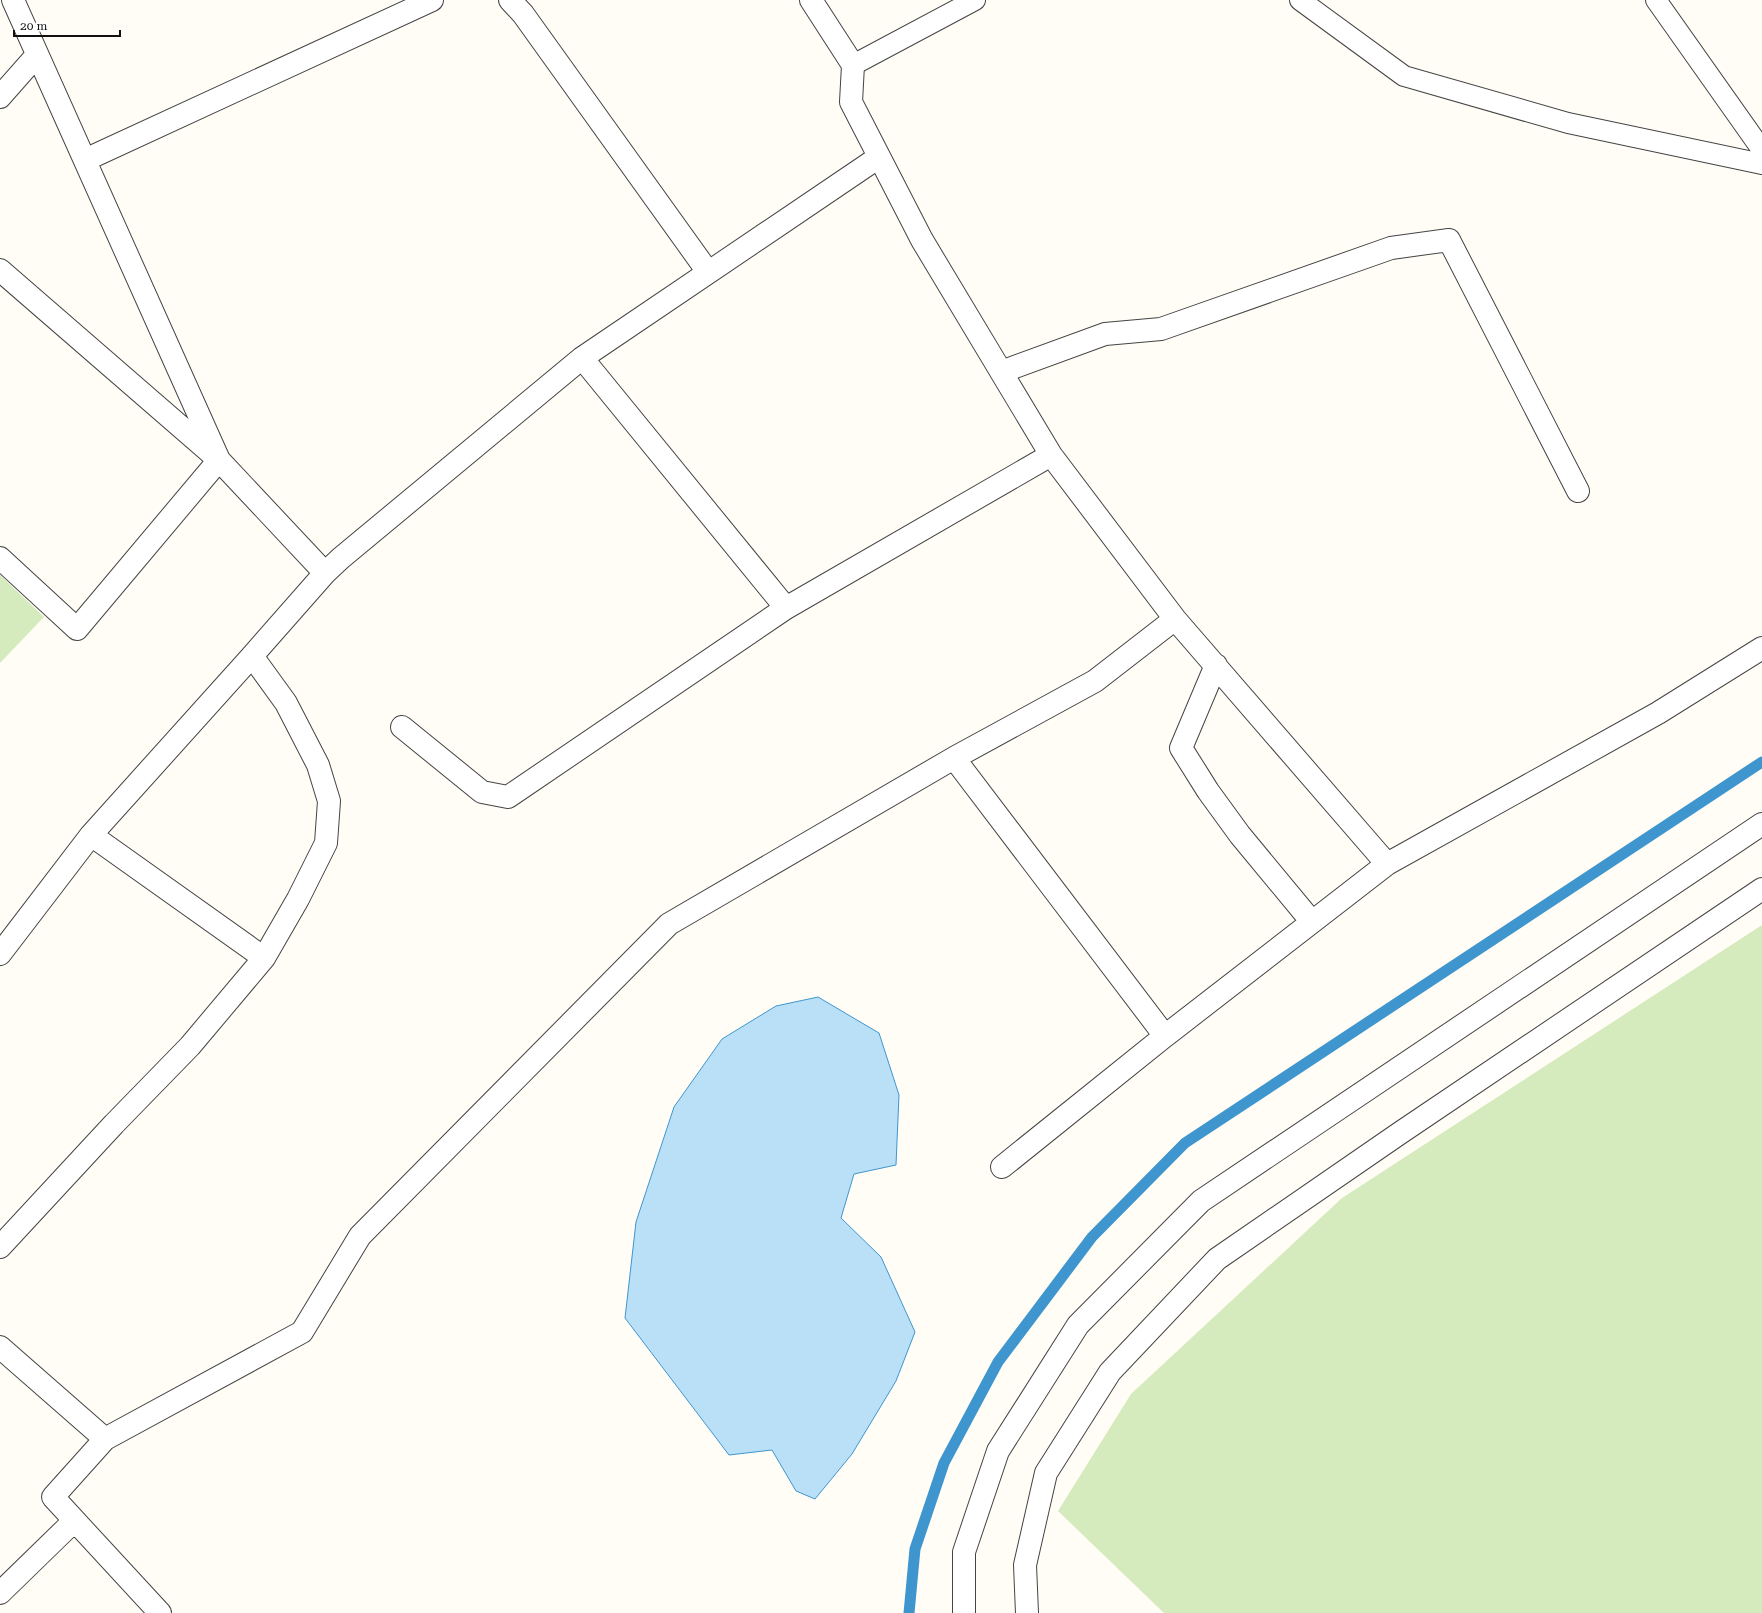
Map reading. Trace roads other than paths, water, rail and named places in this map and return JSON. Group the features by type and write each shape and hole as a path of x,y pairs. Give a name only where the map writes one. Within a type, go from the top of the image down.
{"street":[{"path":"13,0 219,460"},
{"path":"85,160 432,0"},
{"path":"510,0 523,14 708,272"},
{"path":"811,0 853,65 850,102 922,240 1051,455 1175,619 1387,864"},
{"path":"0,97 37,55"},
{"path":"0,954 90,835 325,573 341,558 582,358 879,157"},
{"path":"1001,372 1105,334 1161,329 1392,248 1449,240 1578,491"},
{"path":"0,270 219,460 325,573"},
{"path":"582,358 786,608"},
{"path":"402,727 482,792 508,798 786,608 1051,455"},
{"path":"0,558 77,629 219,460"},
{"path":"160,1613 53,1497 105,1439 302,1332 360,1236 669,924 954,758 1095,681 1175,619"},
{"path":"1002,1167 1165,1036 1387,864 1658,714 1762,648"},
{"path":"0,1248 114,1124 190,1046 264,958 298,898 326,843 329,801 318,765 286,703 252,656"},
{"path":"1216,665 1181,748 1208,791 1312,922"},
{"path":"954,758 1165,1036"},
{"path":"964,1613 964,1552 998,1451 1078,1325 1201,1201 1762,824"},
{"path":"90,835 264,958"},
{"path":"1027,1613 1025,1565 1046,1473 1110,1372 1217,1259 1400,1132 1762,889"},
{"path":"0,1346 105,1439"},
{"path":"0,1593 74,1521"}],"lane":[{"path":"853,65 975,0"},
{"path":"1300,0 1404,76 1568,123 1762,164"},
{"path":"1656,0 1762,150"}],"water":[{"path":"818,997 879,1033 899,1095 896,1165 854,1174 841,1218 881,1257 915,1332 896,1381 852,1454 815,1499 796,1491 772,1450 729,1455 625,1318 636,1222 674,1107 722,1039 776,1006"}],"waterway":[{"path":"909,1613 915,1549 944,1463 998,1362 1092,1237 1185,1143 1762,762"}]}
